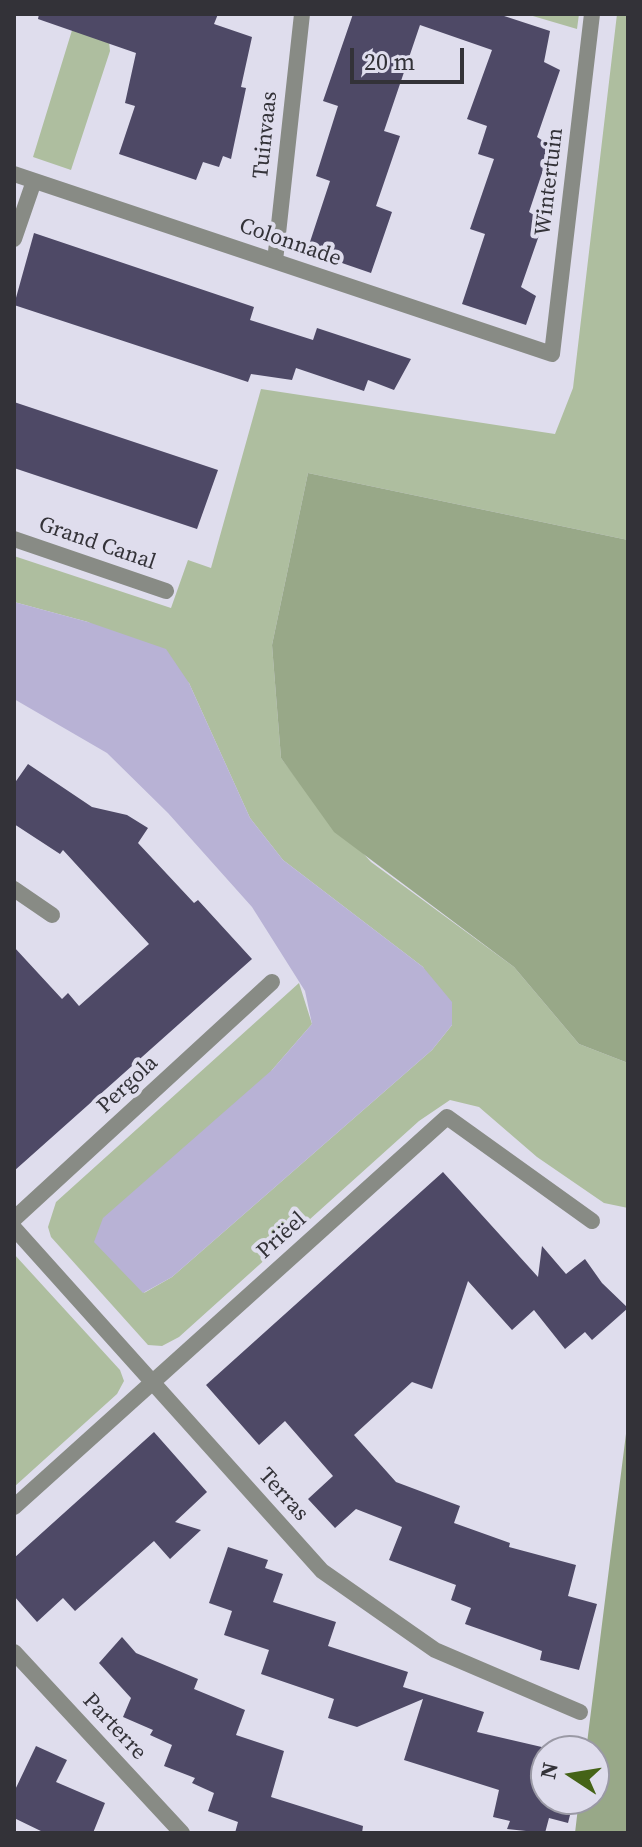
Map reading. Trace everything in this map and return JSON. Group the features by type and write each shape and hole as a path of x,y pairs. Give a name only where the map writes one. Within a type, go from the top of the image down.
{"street":[{"name":"Tuinvaas","path":"275,261 302,14"},
{"name":"Wintertuin","path":"552,354 592,14"},
{"name":"Colonnade","path":"14,174 552,354"},
{"path":"14,239 34,181"},
{"name":"Grand Canal","path":"14,539 166,591"},
{"path":"14,889 52,915"},
{"name":"Pergola","path":"14,1219 272,982"},
{"name":"Priëel","path":"14,1507 447,1117 592,1221"},
{"name":"Terras","path":"14,1228 322,1571 435,1650 580,1712"},
{"name":"Parterre","path":"14,1652 182,1833"}],"green space":[{"path":"77,14 106,14 110,51 71,170 33,157"},
{"path":"526,14 579,14 577,29"},
{"path":"617,14 628,14 628,540 308,473 272,645 281,758 303,787 371,862 514,967 579,1044 628,1063 628,1208 604,1203 537,1157 479,1107 450,1100 419,1121 179,1337 162,1346 148,1345 51,1237 48,1227 56,1202 299,983 312,1024 272,1070 144,1293 172,1277 432,1050 452,1025 423,967 283,860 250,818 189,683 88,622 14,602 14,556 171,608 188,560 211,568 261,389 555,434 573,388"},
{"path":"308,473 628,540 628,1063 579,1044 514,967 334,832 281,758 272,645"},
{"path":"14,1254 120,1370 124,1381 117,1394 14,1487"},
{"path":"628,1418 628,1833 575,1833 577,1815 610,1815 610,1735 588,1735"}],"shaded area":[{"path":"14,602 88,622 166,649 189,683 250,818 283,860 423,967 452,1002 452,1025 432,1050 172,1277 143,1293 94,1242 103,1218 272,1070 312,1024 305,991 252,907 168,813 107,753 14,699"}],"building":[{"path":"39,14 218,14 214,24 252,37 241,87 246,88 231,159 223,156 219,167 203,162 196,180 119,154 135,106 125,103 136,53 38,19"},
{"path":"353,14 498,14 550,31 544,62 560,70 537,137 551,146 529,212 544,221 521,287 536,296 526,325 462,304 485,234 470,229 494,159 478,154 487,126 467,119 492,50 420,25 384,131 400,136 376,206 392,212 371,273 307,251 330,181 316,176 338,106 323,101"},
{"path":"34,233 254,307 250,320 313,340 317,328 411,359 394,390 368,380 364,391 296,368 292,380 251,374 248,382 14,305"},
{"path":"14,402 218,470 197,529 14,468"},
{"path":"28,764 92,807 127,815 148,828 138,843 194,903 198,900 252,959 14,1171 14,947 62,999 68,993 79,1006 149,944 63,850 60,854 14,824 14,784"},
{"path":"443,1172 538,1277 542,1246 566,1274 585,1259 602,1283 628,1308 592,1340 585,1332 565,1349 534,1310 512,1330 468,1281 432,1389 412,1382 354,1435 396,1482 460,1506 454,1523 510,1543 509,1547 576,1565 568,1596 597,1604 579,1670 540,1660 542,1651 465,1624 471,1608 451,1600 456,1585 389,1560 402,1527 356,1509 335,1528 308,1499 333,1476 285,1421 259,1445 206,1385"},
{"path":"154,1432 207,1492 175,1522 201,1530 170,1559 154,1541 75,1611 63,1598 37,1622 14,1596 14,1558"},
{"path":"228,1547 268,1560 265,1568 283,1574 273,1602 336,1622 328,1646 408,1672 403,1687 484,1712 477,1732 530,1744 530,1815 570,1815 568,1823 549,1818 545,1833 507,1829 510,1821 493,1817 499,1790 404,1760 423,1699 357,1727 328,1718 334,1699 261,1674 269,1650 224,1635 232,1611 209,1603"},
{"path":"122,1637 136,1653 198,1679 194,1689 245,1710 236,1735 284,1751 271,1797 363,1826 362,1833 235,1833 238,1822 208,1811 214,1793 192,1783 195,1778 164,1766 172,1745 150,1735 153,1730 123,1717 131,1698 99,1663"},
{"path":"36,1746 67,1760 56,1782 105,1803 93,1833 45,1833 14,1818 14,1792"}]}
